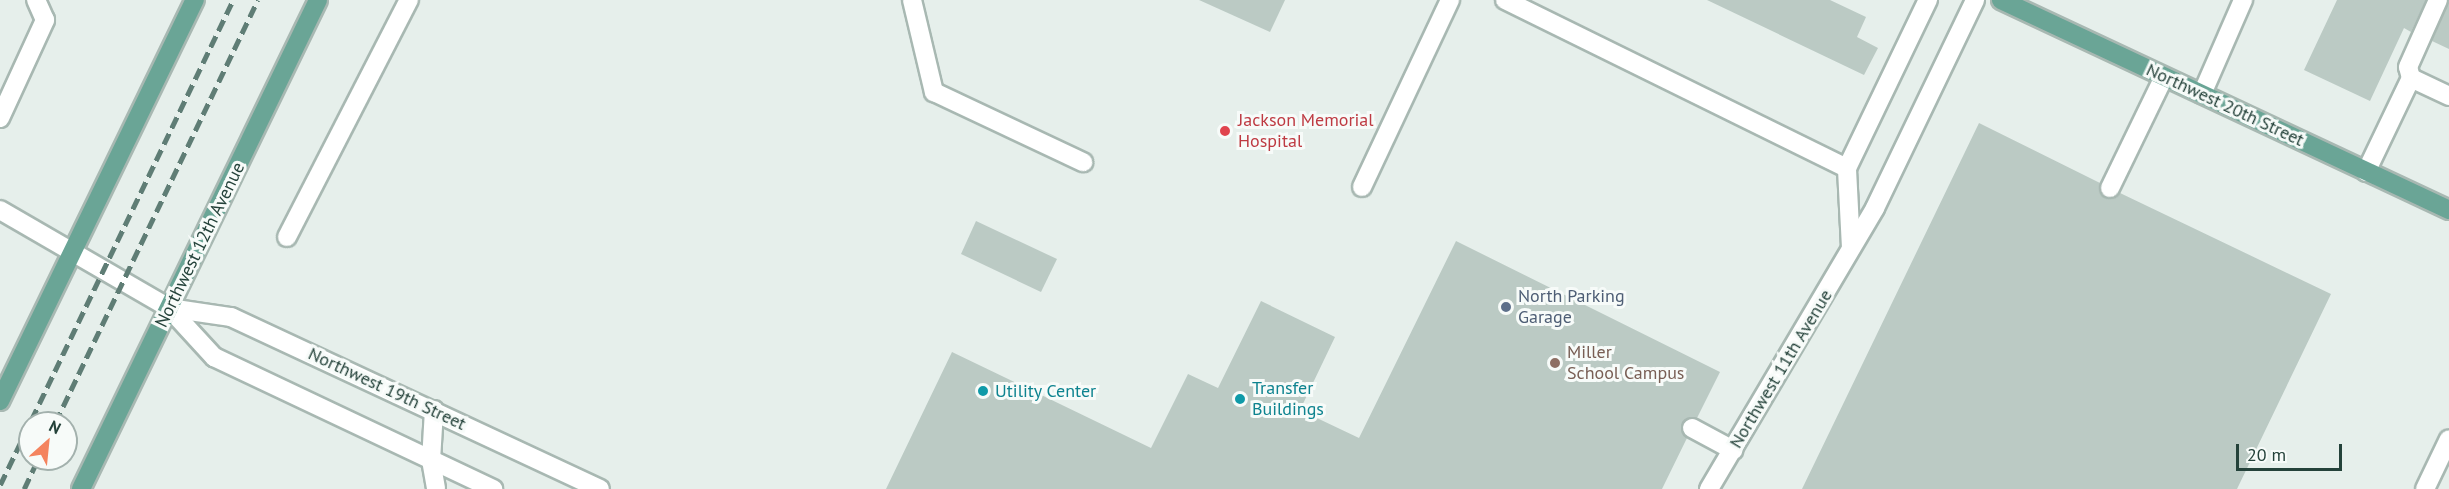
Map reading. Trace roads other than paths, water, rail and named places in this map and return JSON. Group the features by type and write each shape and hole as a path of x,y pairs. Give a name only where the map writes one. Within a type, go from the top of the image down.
{"main road":[{"path":"0,401 195,0"},
{"name":"Northwest 12th Avenue","path":"81,489 318,0"},
{"name":"Northwest 20th Street","path":"2004,1 2449,210"}],"street":[{"path":"0,118 45,21 36,0"},
{"path":"287,237 409,0"},
{"path":"912,0 934,92 1083,162"},
{"path":"1362,187 1450,0"},
{"path":"1505,0 1847,168"},
{"path":"1851,248 1847,168 1928,0"},
{"name":"Northwest 11th Avenue","path":"1709,489 1851,248 1975,0"},
{"path":"2202,94 2243,0"},
{"path":"2366,172 2410,78 2408,67 2438,0"},
{"path":"2110,188 2164,77"},
{"path":"2410,78 2449,96"},
{"name":"Northwest 19th Street","path":"0,210 74,250 169,308 214,357 493,489"},
{"name":"Northwest 19th Street","path":"169,308 231,317 600,489"},
{"path":"434,410 431,460 436,489"},
{"path":"1692,428 1733,450"},
{"path":"2425,489 2449,440"}],"railway":[{"path":"0,485 233,0"},
{"path":"61,411 258,0"},
{"path":"24,489 32,471"}],"place":[{"name":"Jackson Memorial Hospital","path":"1225,131"},
{"name":"North Parking Garage","path":"1506,307"},
{"name":"Miller School Campus","path":"1555,363"},
{"name":"Utility Center","path":"983,391"},
{"name":"Transfer Buildings","path":"1240,399"}]}
